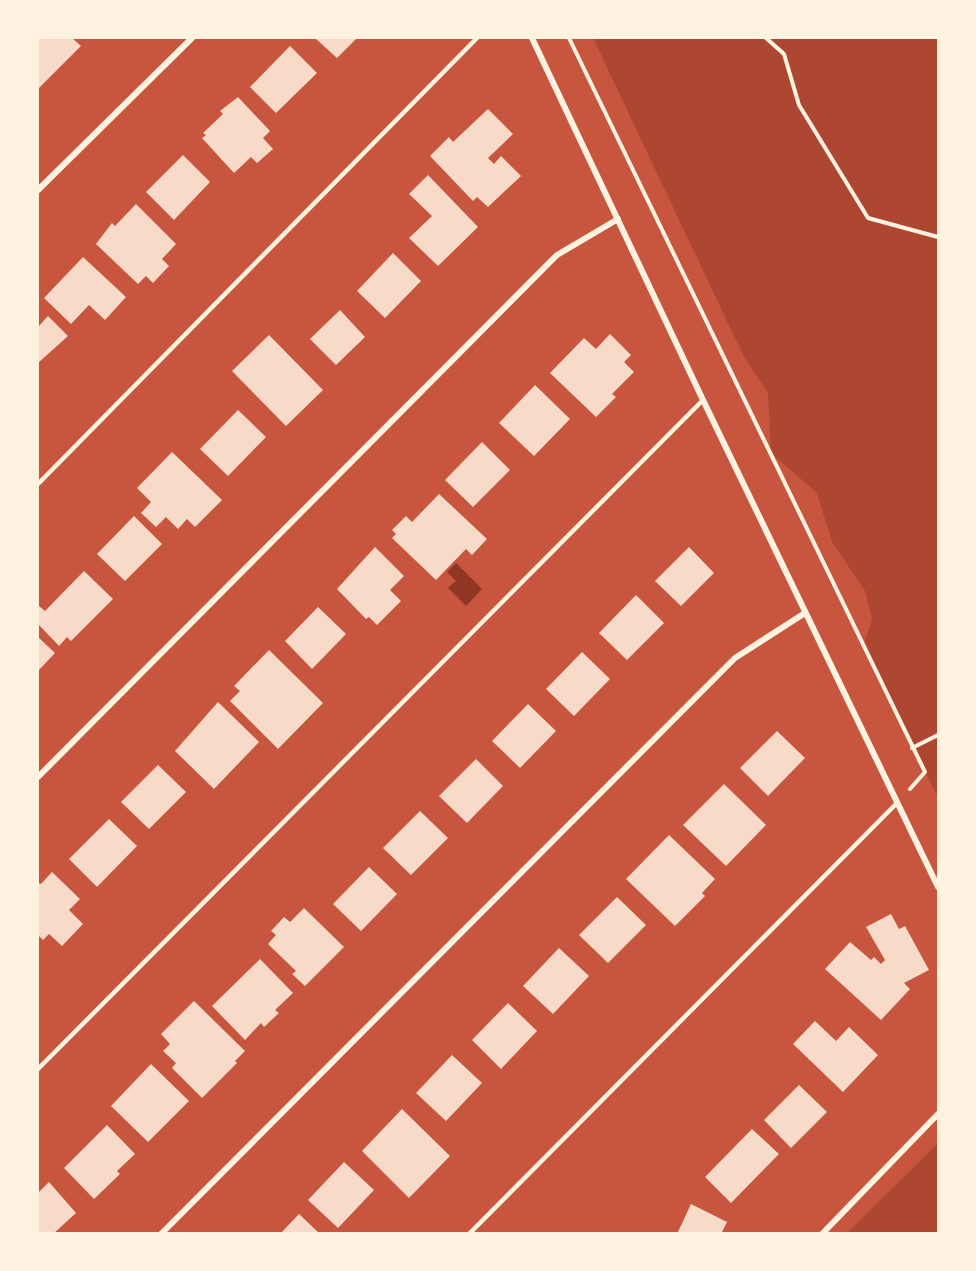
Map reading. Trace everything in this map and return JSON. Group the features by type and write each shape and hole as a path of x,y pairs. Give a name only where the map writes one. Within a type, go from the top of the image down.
{"street":[{"path":"38,190 192,38"},
{"path":"532,38 896,804 939,887"},
{"path":"38,777 557,255 618,219"},
{"path":"161,1233 735,658 805,613"},
{"path":"822,1233 939,1114"}],"lane":[{"path":"38,484 477,38"},
{"path":"38,1069 703,400"},
{"path":"469,1233 896,804"}],"path":[{"path":"569,38 925,772 896,804"},
{"path":"766,38 784,54 799,105 868,218 939,237"},
{"path":"912,748 939,735"}],"shaded area":[{"path":"593,38 938,38 938,798 864,644 872,619 865,591 832,542 817,493 771,453 768,393 744,357"},
{"path":"456,563 482,589 466,606 448,588 456,581 447,572"},
{"path":"938,1143 938,1233 847,1233"}],"building":[{"path":"38,38 72,38 81,46 39,88"},
{"path":"315,38 357,38 337,58"},
{"path":"290,46 317,73 276,113 250,87"},
{"path":"238,97 270,131 263,138 273,149 257,163 251,157 234,173 202,138 206,135 203,133 223,114 220,111"},
{"path":"488,109 513,134 488,158 494,164 501,156 521,176 488,207 477,197 473,201 430,156 449,137 453,142"},
{"path":"183,155 210,182 174,220 146,192"},
{"path":"428,175 478,227 438,266 409,238 432,216 409,194"},
{"path":"136,204 176,244 162,259 169,266 153,283 146,276 138,284 96,244 112,223 115,226"},
{"path":"393,253 421,281 385,318 357,291"},
{"path":"83,257 126,297 105,320 89,305 71,324 44,298"},
{"path":"340,310 365,337 336,365 310,339"},
{"path":"48,316 68,336 38,363 38,327"},
{"path":"610,334 631,355 624,362 634,372 612,394 616,397 596,417 550,373 584,338 596,349"},
{"path":"269,335 323,390 286,426 232,371"},
{"path":"535,385 570,419 534,456 499,423"},
{"path":"238,410 266,437 228,476 200,449"},
{"path":"482,442 510,470 473,507 445,480"},
{"path":"172,452 222,500 195,527 187,519 178,529 166,517 156,527 141,513 151,502 137,488"},
{"path":"439,494 487,539 472,555 466,549 436,580 392,538 396,534 392,530 406,516 412,522"},
{"path":"134,516 162,544 125,581 97,554"},
{"path":"375,547 404,576 390,590 401,601 377,625 369,617 366,619 337,589"},
{"path":"689,547 714,573 681,606 655,581"},
{"path":"84,571 113,599 71,641 67,637 59,646 38,624 38,607 45,611"},
{"path":"636,595 664,623 627,660 599,633"},
{"path":"318,607 346,634 312,669 285,641"},
{"path":"38,637 55,653 38,671"},
{"path":"269,650 323,703 278,749 230,701 240,691 234,686"},
{"path":"582,652 610,679 574,716 546,689"},
{"path":"218,702 259,742 214,789 175,751"},
{"path":"528,704 556,731 520,768 492,741"},
{"path":"777,731 805,758 768,796 740,768"},
{"path":"476,759 503,786 467,823 439,796"},
{"path":"158,765 186,792 149,829 121,802"},
{"path":"724,784 766,825 726,866 683,825"},
{"path":"420,811 448,838 411,875 383,848"},
{"path":"109,819 137,846 97,887 69,859"},
{"path":"669,835 715,879 702,893 705,896 675,926 626,879"},
{"path":"369,867 397,894 361,931 333,904"},
{"path":"52,872 80,899 69,910 83,924 62,946 49,934 43,940 38,935 38,883 41,884"},
{"path":"617,897 646,925 608,963 579,935"},
{"path":"304,908 344,947 305,986 292,974 296,971 268,944 276,935 271,931 284,917 290,922"},
{"path":"891,914 899,929 905,926 929,970 904,983 910,989 881,1020 825,969 850,942 871,960 874,957 881,964 885,960 866,927"},
{"path":"559,948 589,976 553,1014 523,986"},
{"path":"260,959 293,993 275,1010 279,1013 264,1027 261,1023 245,1040 212,1006"},
{"path":"194,1001 245,1051 235,1061 237,1063 202,1098 172,1068 176,1063 163,1051 170,1044 161,1034"},
{"path":"508,1003 537,1031 501,1069 472,1040"},
{"path":"815,1021 836,1041 849,1027 878,1055 843,1092 793,1044"},
{"path":"452,1055 482,1083 446,1121 416,1093"},
{"path":"151,1064 189,1101 148,1142 111,1106"},
{"path":"799,1085 827,1112 791,1148 764,1120"},
{"path":"402,1109 450,1156 409,1198 362,1151"},
{"path":"107,1125 135,1154 117,1171 120,1174 94,1199 64,1168"},
{"path":"752,1129 779,1154 731,1203 705,1177"},
{"path":"344,1162 374,1190 338,1228 308,1200"},
{"path":"49,1182 76,1213 53,1234 38,1234 38,1193"},
{"path":"691,1204 727,1222 721,1234 677,1234"},
{"path":"299,1214 320,1234 280,1234"}]}
